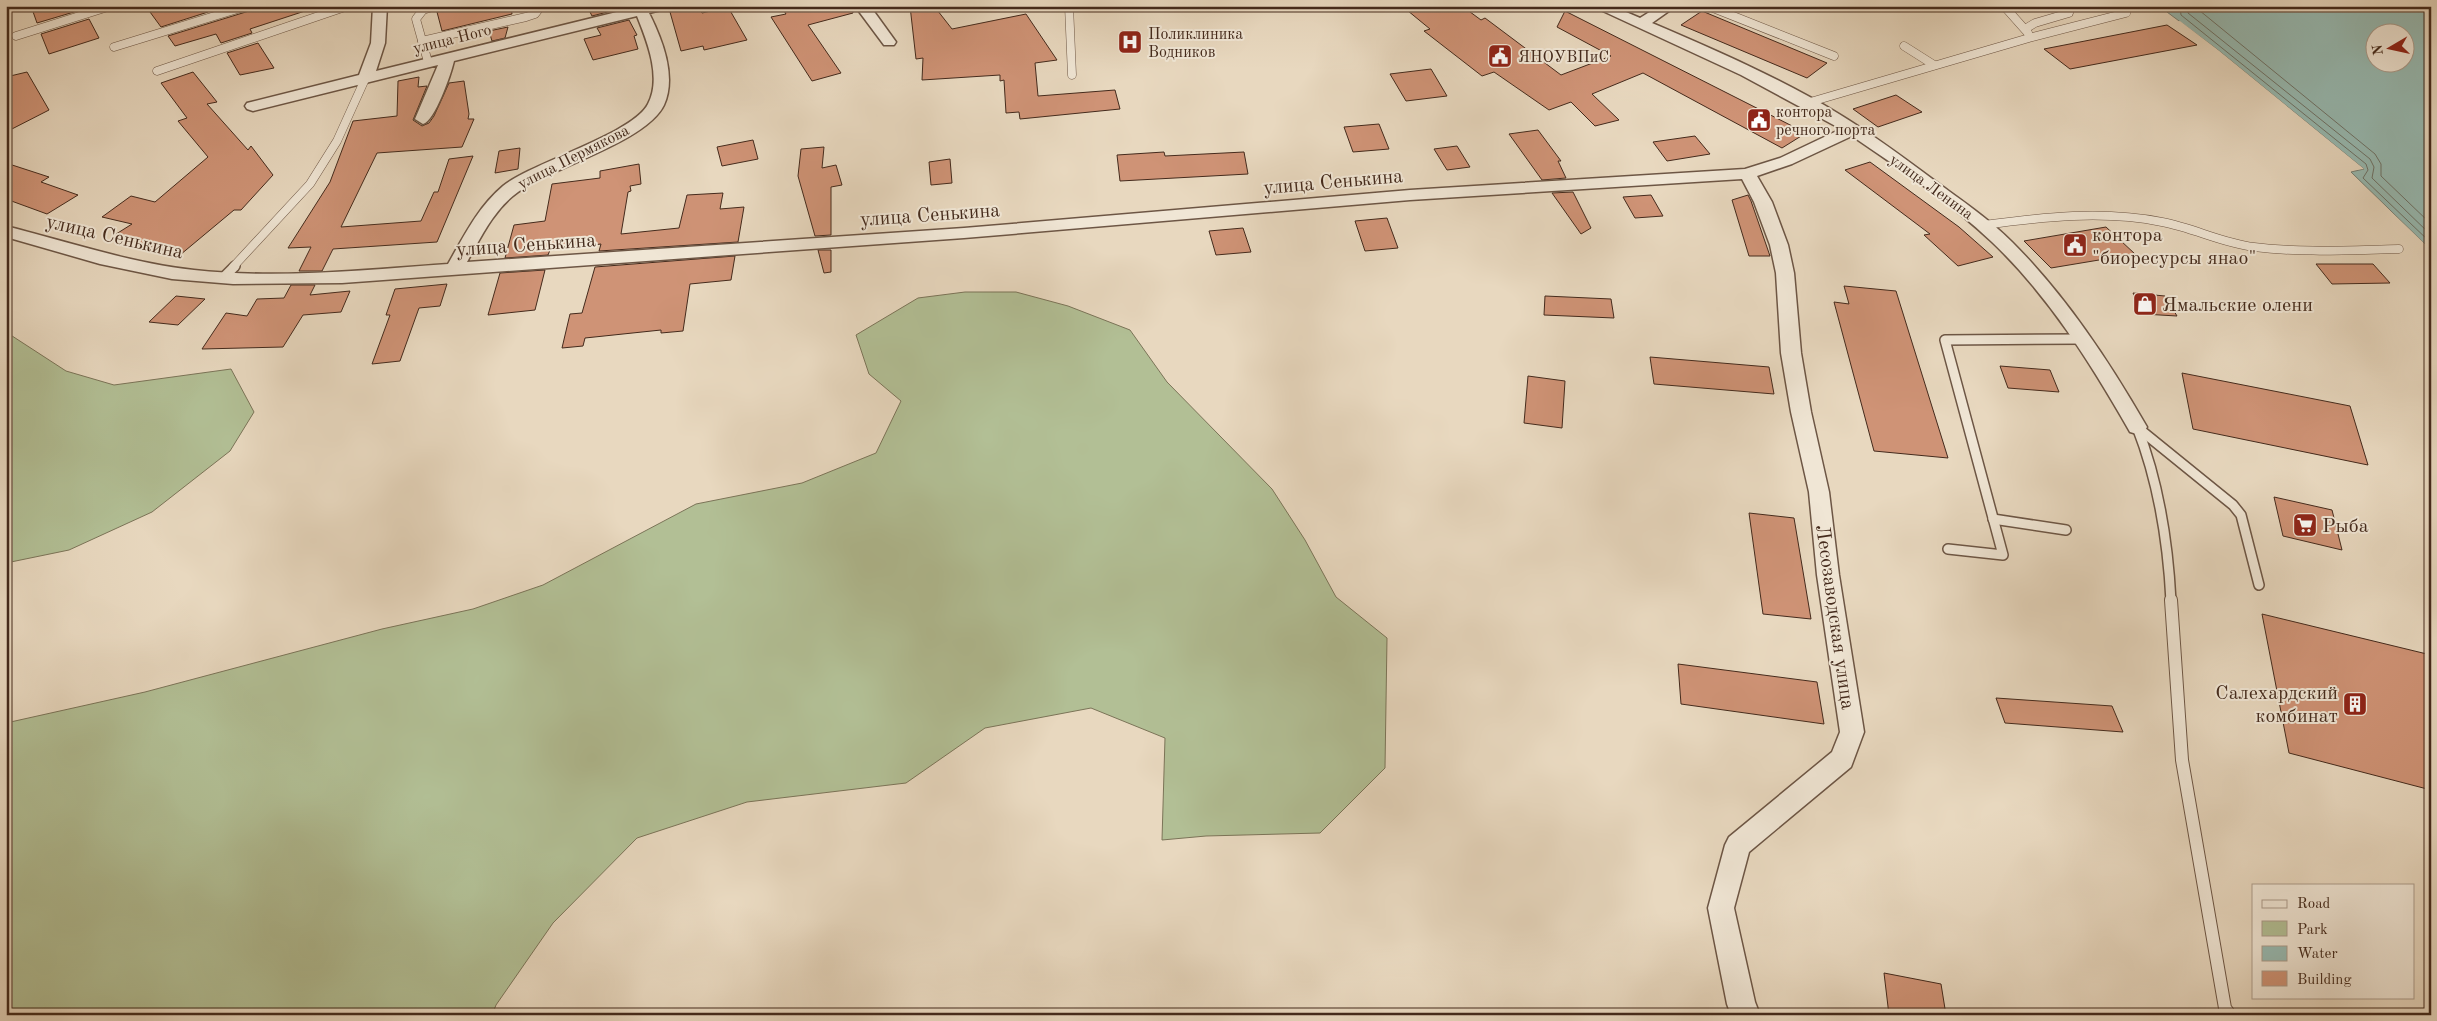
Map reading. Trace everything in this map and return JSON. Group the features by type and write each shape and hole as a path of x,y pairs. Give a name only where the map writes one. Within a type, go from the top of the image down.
{"street":[{"path":"366,77 378,43 380,6"},
{"name":"улица Ного","path":"253,106 640,8 660,6"},
{"path":"862,6 889,42"},
{"name":"улица Ленина","path":"1598,6 1641,24 1807,103 1852,130 1984,224 2035,277 2083,339 2108,375 2137,427"},
{"path":"1641,24 1669,6"},
{"name":"улица Пермякова","path":"454,270 487,211 510,189 523,180 592,149 645,117 656,106 661,74 659,58 640,8"},
{"path":"423,119 431,97 444,75 447,57"},
{"name":"улица Сенькина","path":"6,231 132,266 223,278 324,278 1106,222 1410,195 1747,174 1786,162 1852,130"},
{"name":"Лесозаводская улица","path":"1746,1015 1741,1004 1721,908 1738,845 1842,759 1852,732 1828,575 1819,492 1801,412 1791,353 1785,273 1779,245 1763,202 1747,174"}],"lane":[{"path":"16,36 91,9 110,6"},
{"path":"114,48 247,6"},
{"path":"157,71 348,6"},
{"path":"428,62 416,19 423,10 435,6"},
{"path":"422,41 526,17 535,14 541,6"},
{"path":"1069,6 1072,76"},
{"path":"1708,6 1834,56"},
{"path":"2004,6 2025,29 2029,38"},
{"path":"2025,29 2035,23 2068,13 2071,10 2070,6"},
{"path":"1807,103 2029,38 2126,13"},
{"path":"1904,46 1934,66"},
{"path":"223,278 310,184 336,141 366,77"},
{"path":"1984,224 2062,215 2127,216 2166,223 2229,243 2251,247 2308,250 2399,249"},
{"path":"1948,549 2003,554 1945,340 2083,339"},
{"path":"2137,427 2233,505 2241,515 2259,585"},
{"path":"2137,427 2150,460 2168,549 2182,760 2225,1008 2230,1015"},
{"path":"1993,519 2066,530"}],"green space":[{"path":"965,292 1016,292 1068,306 1130,330 1167,382 1272,489 1305,540 1336,597 1387,638 1385,768 1320,833 1206,836 1162,840 1165,738 1091,708 985,728 906,783 747,802 637,838 553,923 496,1005 492,1015 6,1015 6,723 145,692 382,629 473,609 543,585 696,504 802,483 876,453 901,401 869,374 856,335 918,298"},
{"path":"6,332 66,371 114,385 231,369 254,412 230,451 152,512 69,550 6,563"}],"water":[{"path":"2172,6 2431,6 2431,250 2351,172 2364,169 2218,50 2167,12 2177,10"}],"pier":[{"path":"2180,21 2364,169 2349,170 2359,168 2176,22"},
{"path":"2354,180 2358,180 2431,250 2431,253"}],"building":[{"path":"31,6 83,6 84,9 37,23"},
{"path":"168,6 204,6 208,12 161,27 150,12"},
{"path":"258,6 307,6 308,10 250,29 252,33 221,43 216,34 175,46 168,36 249,11"},
{"path":"462,6 511,6 512,14 442,31 437,12"},
{"path":"587,6 622,6 623,8 592,16"},
{"path":"698,6 702,13 728,7 747,40 704,50 703,46 681,51 670,12"},
{"path":"781,6 852,6 853,13 808,25 841,73 812,81 771,17 786,14"},
{"path":"910,6 934,6 952,29 1026,14 1057,60 1035,63 1038,96 1115,90 1120,109 1020,119 1019,112 1006,113 1004,80 1000,81 1000,75 922,80 923,58 916,59"},
{"path":"1402,6 1462,6 1481,20 1485,18 1561,75 1611,56 1557,27 1565,11 1806,133 1782,148 1643,73 1592,94 1619,120 1595,126 1571,102 1549,110 1494,72 1482,76 1424,31 1430,29"},
{"path":"1702,11 1827,63 1807,78 1681,25"},
{"path":"89,19 99,38 49,54 41,34"},
{"path":"629,20 637,35 634,36 638,49 593,60 584,39 601,35 597,28"},
{"path":"2167,25 2197,45 2070,69 2044,49"},
{"path":"508,27 505,38 492,41 489,31"},
{"path":"258,43 274,68 240,75 227,53"},
{"path":"1431,69 1447,96 1406,101 1390,74"},
{"path":"27,72 49,110 6,132 6,77"},
{"path":"193,72 217,102 207,104 248,150 251,146 273,175 241,210 234,210 180,255 113,236 132,224 102,217 131,196 155,202 208,157 178,121 187,118 161,83"},
{"path":"419,77 418,87 427,86 413,120 422,126 429,123 434,116 449,83 464,81 469,114 468,119 474,119 462,147 377,153 341,227 421,221 434,192 438,192 449,159 473,156 437,242 333,249 322,271 299,271 311,247 288,248 330,182 353,121 397,116 398,81"},
{"path":"1896,95 1922,112 1878,127 1853,109"},
{"path":"1379,124 1389,149 1353,152 1344,127"},
{"path":"1538,130 1561,161 1558,161 1566,178 1542,180 1509,134"},
{"path":"1695,136 1710,154 1667,161 1653,142"},
{"path":"753,140 758,159 722,166 717,147"},
{"path":"1457,146 1470,167 1447,170 1434,149"},
{"path":"824,147 822,168 836,165 842,185 831,187 831,235 815,236 798,176 801,149"},
{"path":"520,148 518,169 495,173 499,151"},
{"path":"1164,152 1165,156 1244,152 1248,174 1120,181 1117,155"},
{"path":"950,159 952,183 931,185 929,162"},
{"path":"1870,162 1959,227 1993,257 1958,266 1924,235 1930,234 1845,170"},
{"path":"6,163 49,177 41,182 78,195 47,214 6,199"},
{"path":"639,164 641,184 630,186 631,191 628,192 621,234 679,228 687,195 723,193 720,209 744,207 738,242 599,251 601,244 550,250 548,255 505,258 514,225 545,221 552,184 600,178 600,171"},
{"path":"1573,192 1591,228 1581,234 1552,193"},
{"path":"1651,195 1663,216 1635,218 1623,197"},
{"path":"1748,195 1770,256 1749,256 1732,200"},
{"path":"1387,218 1398,248 1365,251 1355,221"},
{"path":"2106,227 2135,254 2051,268 2024,241"},
{"path":"1243,228 1251,252 1216,255 1209,231"},
{"path":"818,250 831,250 831,272 824,273"},
{"path":"735,256 731,280 690,284 683,331 661,333 661,330 585,338 583,346 562,348 570,314 582,313 595,267"},
{"path":"2316,264 2373,264 2390,283 2332,284"},
{"path":"545,270 535,310 488,315 500,273"},
{"path":"447,284 440,306 419,308 400,361 372,364 390,315 386,315 395,289"},
{"path":"291,285 315,285 310,295 350,291 341,312 303,315 283,347 202,349 226,313 247,316 257,299 284,298"},
{"path":"1844,286 1896,291 1948,458 1874,451 1834,302 1849,304"},
{"path":"2133,293 2165,296 2177,316 2143,314"},
{"path":"176,296 205,299 178,325 149,322"},
{"path":"1545,296 1611,299 1614,318 1544,315"},
{"path":"1650,357 1769,367 1774,394 1654,384"},
{"path":"2000,366 2050,370 2059,392 2008,388"},
{"path":"2182,373 2350,406 2368,465 2193,429"},
{"path":"1528,376 1565,381 1562,428 1524,423"},
{"path":"2274,497 2332,510 2342,550 2283,536"},
{"path":"1749,513 1794,518 1811,619 1763,614"},
{"name":"Салехардский комбинат","path":"2262,614 2431,655 2431,790 2289,753"},
{"path":"1678,664 1817,682 1824,724 1681,704"},
{"path":"1996,698 2112,706 2123,732 2005,723"},
{"path":"1884,973 1941,984 1946,1015 1889,1015"}],"place":[{"name":"Поликлиника Водников","path":"1130,42"},
{"name":"ЯНОУВПиС","path":"1500,56"},
{"name":"контора речного порта","path":"1759,120"},
{"name":"контора \"биоресурсы янао\"","path":"2075,245"},
{"name":"Ямальские олени","path":"2145,304"},
{"name":"Рыба","path":"2305,525"},
{"name":"Салехардский комбинат","path":"2355,704"}]}
